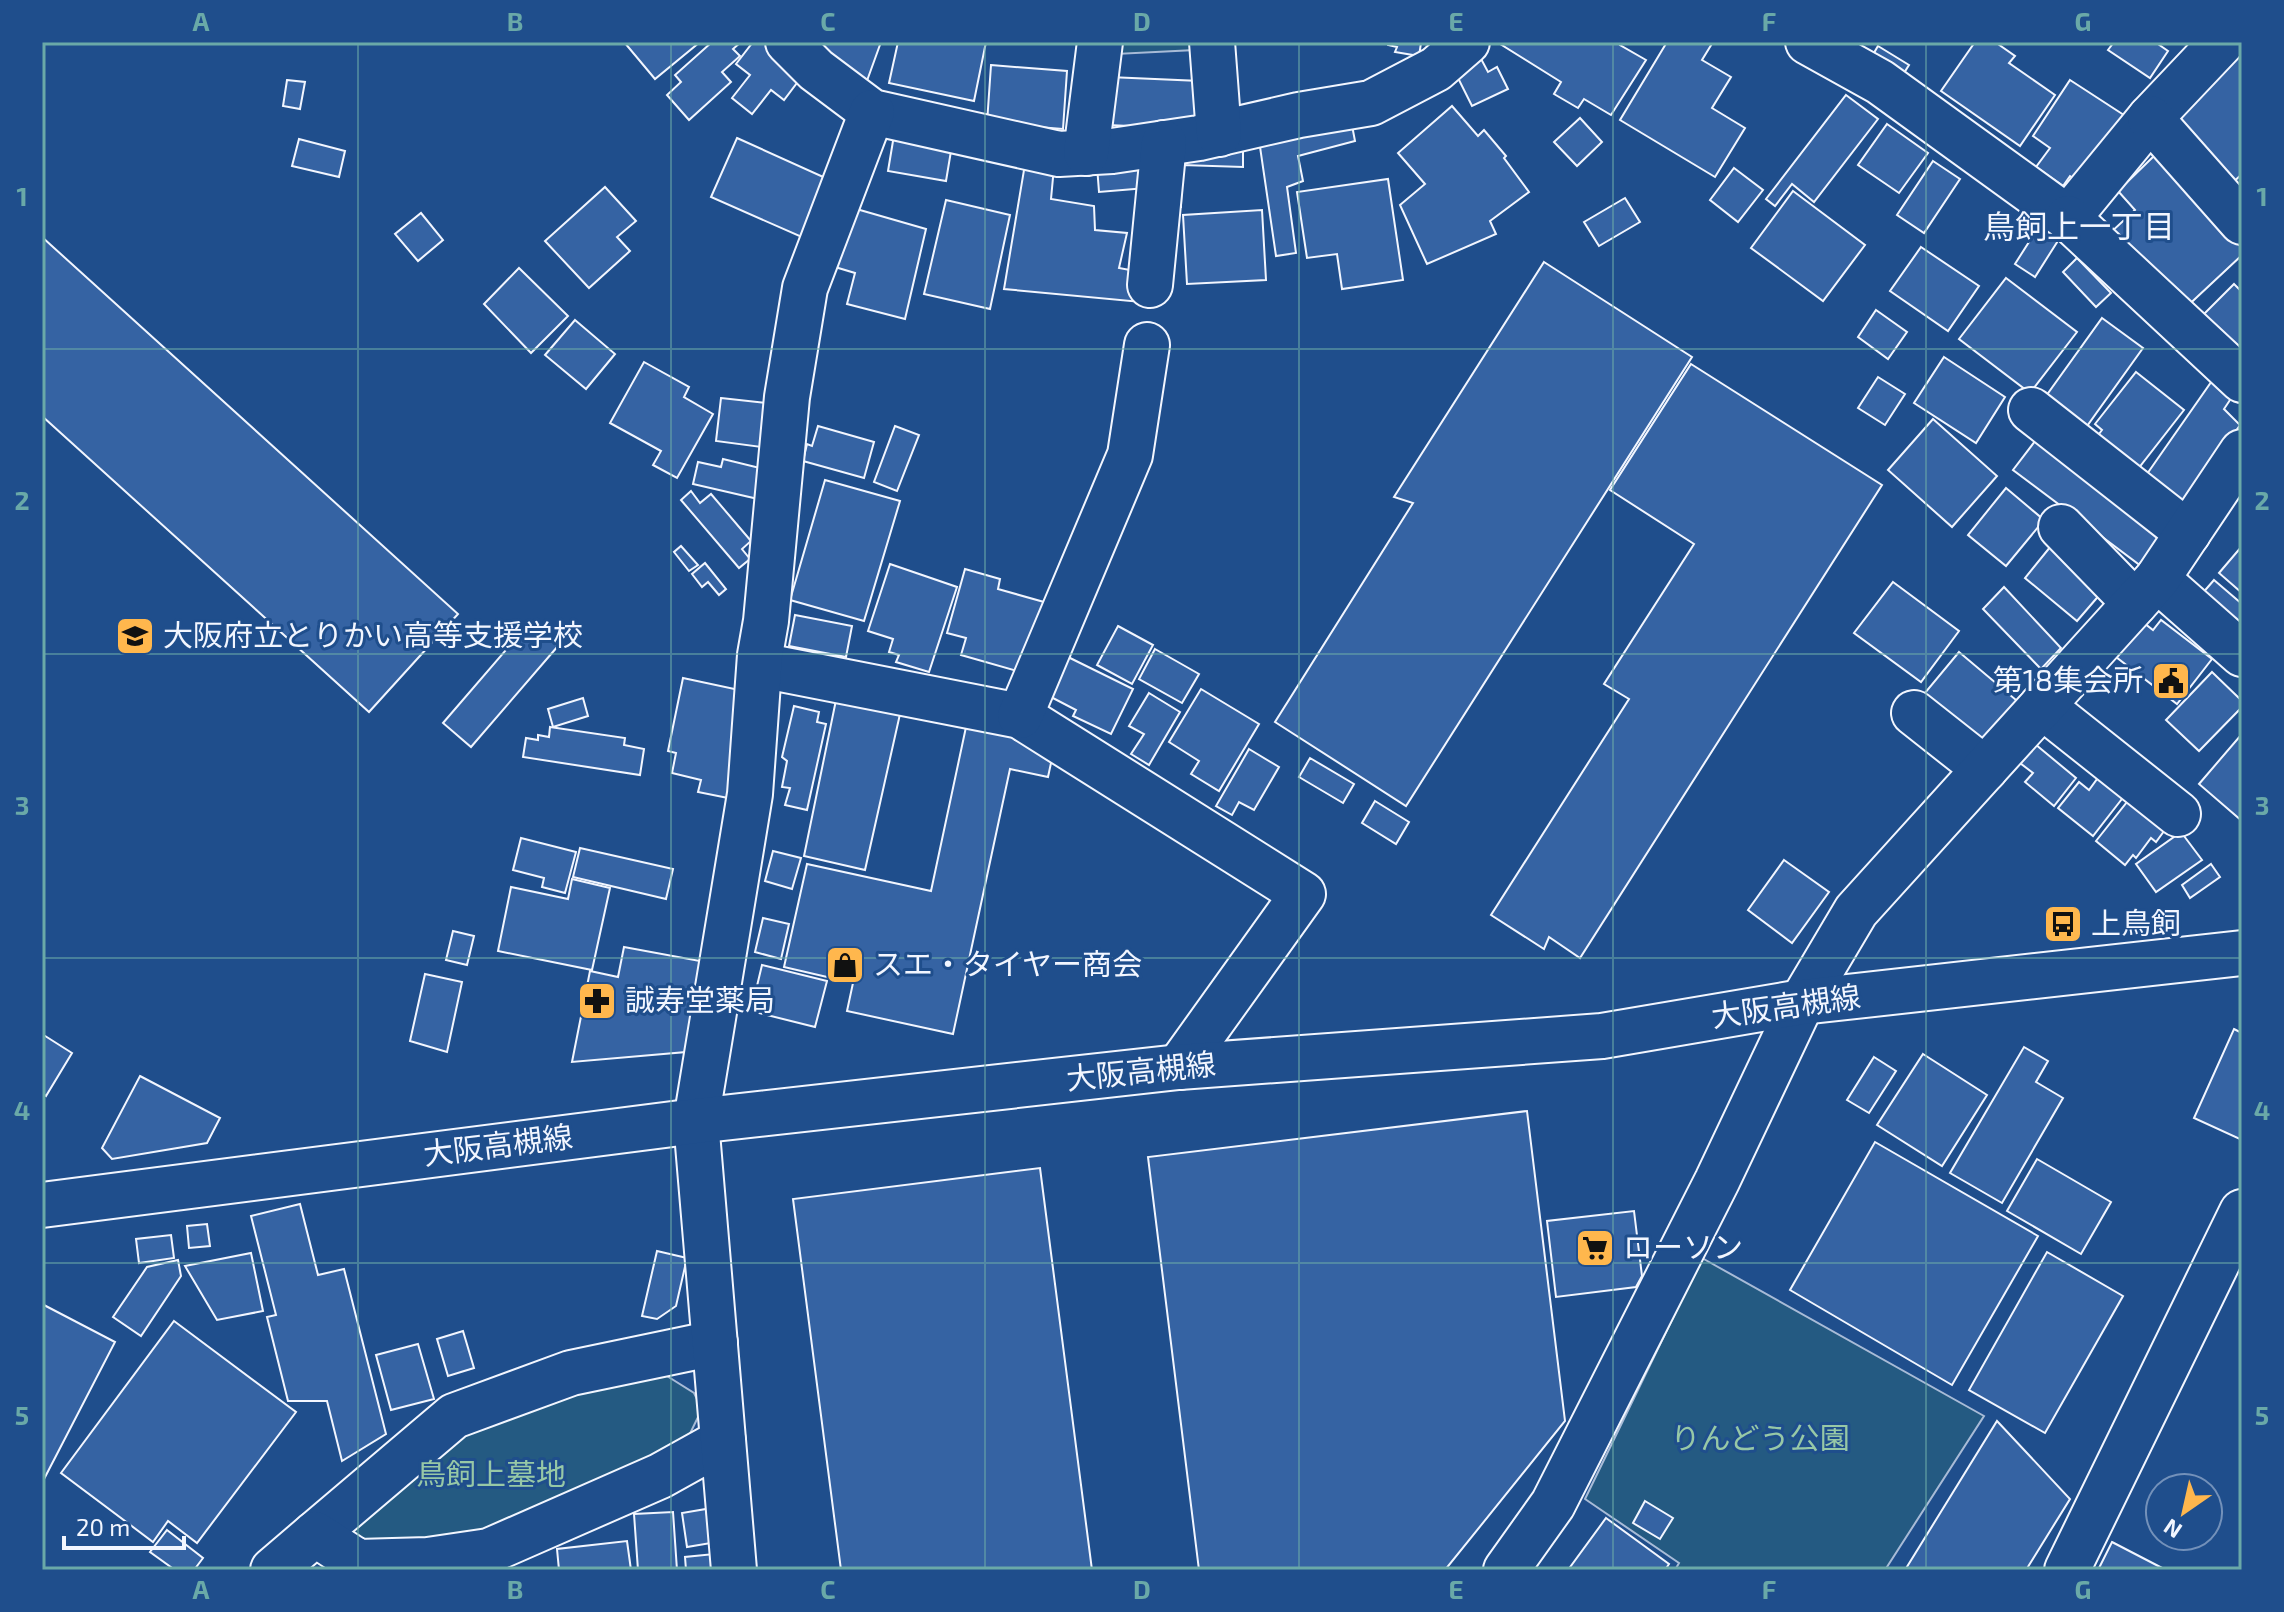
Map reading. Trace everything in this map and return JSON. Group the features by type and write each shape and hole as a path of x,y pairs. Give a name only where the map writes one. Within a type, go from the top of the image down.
{"street":[{"path":"788,42 816,70 872,112 1059,154 1164,143 1371,103 1436,69 1467,42"},
{"path":"1086,153 1100,42"},
{"path":"1212,42 1219,134"},
{"path":"1808,42 1880,82 2068,218 2242,380"},
{"path":"2068,218 2150,118 2222,42"},
{"path":"734,1570 696,1121 750,794 787,397 805,288 872,112"},
{"path":"2150,118 2242,222"},
{"path":"1150,285 1164,143"},
{"path":"1020,716 1130,455 1147,345"},
{"path":"2031,410 2188,533"},
{"path":"1506,1570 1553,1504 1717,1181 1802,1002 1856,911 2146,591 2242,452"},
{"path":"2061,527 2146,591 2242,654"},
{"path":"760,665 1020,716 1303,894 1179,1067"},
{"path":"2042,706 2178,814"},
{"path":"1914,713 1985,769"},
{"name":"大阪高槻線","path":"42,1205 696,1121 1179,1067 1602,1036 1802,1002 2242,953"},
{"path":"2067,1570 2242,1212"},
{"path":"273,1570 454,1416 571,1373 715,1343"},
{"path":"315,1534 358,1562 428,1560 489,1551 660,1476 723,1441"}],"green space":[{"path":"1118,42 1196,42 1195,50 1116,54"},
{"name":"りんどう公園","path":"1702,1258 1984,1416 1885,1570 1675,1570 1679,1563 1585,1499"},
{"name":"鳥飼上墓地","path":"659,1371 694,1393 702,1409 681,1452 504,1532 413,1548 356,1540 351,1524 464,1423"}],"building":[{"path":"624,42 700,42 655,79"},
{"path":"712,42 741,42 733,49 740,56 722,72 731,82 689,120 667,95 681,82 675,75"},
{"path":"753,42 777,42 809,67 784,100 771,90 752,114 732,98 750,75 736,64"},
{"path":"802,42 881,42 864,89"},
{"path":"898,42 986,42 974,101 889,83"},
{"path":"1388,42 1426,42 1421,43 1419,56 1395,52 1397,47 1388,45"},
{"path":"1497,42 1621,42 1620,45 1646,60 1611,115 1584,99 1578,108 1554,94 1561,82"},
{"path":"1667,42 1713,42 1702,60 1731,77 1712,108 1745,128 1715,177 1620,120"},
{"path":"1975,42 1995,42 2015,56 2009,63 2055,95 2020,146 1941,91"},
{"path":"2114,42 2155,42 2168,51 2150,78 2108,50"},
{"path":"2242,44 2242,174 2230,185 2165,118"},
{"path":"1878,46 1909,65 1897,84 1867,65"},
{"path":"1479,55 1488,72 1497,67 1508,89 1472,106 1453,68"},
{"path":"991,65 1067,71 1063,129 987,123"},
{"path":"1109,77 1200,81 1199,129 1107,125"},
{"path":"287,80 305,82 300,109 283,106"},
{"path":"2070,80 2130,119 2085,186 2070,176 2063,186 2036,167 2050,148 2033,136"},
{"path":"1846,95 1878,119 1814,202 1792,184 1775,206 1766,199"},
{"path":"1452,106 1478,136 1484,130 1506,156 1504,158 1529,192 1490,221 1496,234 1427,264 1400,205 1425,184 1398,153"},
{"path":"1350,115 1355,141 1298,156 1303,181 1287,187 1296,253 1276,256 1259,140"},
{"path":"1580,118 1602,142 1577,166 1554,142"},
{"path":"1887,124 1928,153 1899,193 1858,165"},
{"path":"895,129 953,139 946,181 888,171"},
{"path":"737,138 830,180 804,238 711,197"},
{"path":"299,139 345,151 339,177 292,166"},
{"path":"1164,145 1243,147 1243,167 1182,165 1181,207 1163,206"},
{"path":"2155,155 2242,248 2242,255 2181,312 2109,234 2135,210 2118,191"},
{"path":"1933,161 1960,179 1924,233 1897,215"},
{"path":"1156,162 1158,187 1099,192 1097,166"},
{"path":"1025,164 1054,167 1051,199 1094,206 1095,230 1127,233 1119,268 1146,273 1141,302 1004,289"},
{"path":"1734,168 1763,190 1738,222 1710,200"},
{"path":"1388,179 1403,280 1342,289 1337,254 1307,258 1297,192"},
{"path":"605,187 636,221 617,237 630,251 589,288 545,241"},
{"path":"1793,191 1865,245 1823,301 1751,248"},
{"path":"1625,198 1640,222 1599,246 1584,222"},
{"path":"946,200 1010,215 990,309 924,294"},
{"path":"853,208 926,229 905,319 847,304 855,273 835,267"},
{"path":"1262,210 1266,280 1187,284 1183,215"},
{"path":"421,213 443,240 418,261 395,234"},
{"path":"2041,223 2061,236 2035,277 2015,264"},
{"path":"42,237 458,614 369,712 42,416"},
{"path":"1921,247 1979,286 1948,331 1890,291"},
{"path":"2077,258 2111,293 2096,307 2063,272"},
{"path":"1544,262 1692,357 1406,806 1275,722 1413,503 1394,497"},
{"path":"519,268 568,316 531,353 484,304"},
{"path":"2006,278 2077,332 2030,393 1959,339"},
{"path":"2234,284 2242,292 2242,375 2193,325"},
{"path":"1876,310 1907,332 1888,359 1858,337"},
{"path":"2102,318 2143,348 2082,433 2041,403"},
{"path":"575,320 615,354 586,389 545,355"},
{"path":"1944,357 2005,397 1976,443 1914,403"},
{"path":"644,362 689,387 684,397 713,414 677,478 653,465 661,451 610,423"},
{"path":"1691,364 1882,485 1580,958 1549,937 1544,949 1491,915 1629,699 1604,684 1694,544 1610,490"},
{"path":"2136,372 2184,410 2134,474 2093,442 2102,430 2095,424"},
{"path":"1878,377 1905,394 1885,425 1858,408"},
{"path":"2214,378 2234,394 2224,409 2240,425 2179,515 2140,484"},
{"path":"721,398 767,403 761,447 716,441"},
{"path":"1933,419 1997,476 1952,527 1888,470"},
{"path":"818,426 874,442 864,478 803,461 807,444 812,446"},
{"path":"895,426 919,435 897,491 874,482"},
{"path":"2042,432 2170,528 2141,566 2013,470"},
{"path":"723,459 764,469 758,499 693,484 698,462 721,467"},
{"path":"825,480 900,501 864,621 790,600"},
{"path":"2006,488 2044,520 2006,566 1968,535"},
{"path":"691,491 700,503 711,494 751,541 742,549 750,559 739,568 681,500"},
{"path":"2055,541 2108,585 2077,621 2025,578"},
{"path":"681,546 698,565 689,571 674,552"},
{"path":"2242,546 2242,593 2219,573"},
{"path":"705,563 726,589 719,595 708,582 702,587 692,574"},
{"path":"890,564 957,587 929,672 896,662 899,655 889,652 893,639 868,631"},
{"path":"965,569 1000,579 998,589 1044,602 1024,673 961,655 966,638 947,633"},
{"path":"2214,580 2242,604 2242,644 2194,603"},
{"path":"1893,582 1959,631 1921,682 1854,633"},
{"path":"2004,587 2061,648 2041,669 1983,609"},
{"path":"795,615 852,626 846,657 789,646"},
{"name":"第18集会所","path":"2135,616 2153,630 2161,620 2212,659 2177,704 2107,650"},
{"path":"530,622 558,646 471,747 443,723"},
{"path":"1118,626 1153,645 1132,684 1097,665"},
{"path":"1155,649 1199,674 1182,703 1139,679"},
{"path":"1959,652 2022,705 1986,746 1924,694"},
{"path":"1068,657 1133,689 1111,734 1073,716 1076,710 1049,696"},
{"path":"2212,672 2242,701 2242,707 2199,751 2166,720"},
{"path":"683,678 744,691 738,800 698,792 701,780 672,773 676,753 668,751"},
{"path":"1201,689 1259,724 1219,791 1191,774 1199,761 1169,742"},
{"path":"1149,693 1180,712 1149,765 1131,754 1144,734 1129,726"},
{"path":"583,698 588,716 553,727 548,709"},
{"path":"836,700 900,714 865,870 804,856"},
{"path":"794,706 819,712 817,722 826,724 807,810 785,805 790,788 782,787 787,761 782,757"},
{"path":"969,713 1019,724 1015,740 1054,749 1048,777 1010,769 953,1034 847,1011 853,983 784,967 807,864 931,891"},
{"path":"550,727 625,738 624,745 644,749 640,775 523,757 526,738 538,740 538,735 549,737"},
{"path":"2242,736 2242,821 2199,784"},
{"path":"2035,744 2076,778 2054,806 2025,782 2033,773 2020,763"},
{"path":"1249,749 1279,767 1254,810 1239,802 1232,815 1216,806"},
{"path":"1310,758 1354,784 1343,803 1299,777"},
{"path":"2100,775 2125,795 2093,836 2058,808 2079,782 2089,790"},
{"path":"2131,797 2167,827 2156,842 2151,838 2136,858 2133,855 2125,865 2096,841"},
{"path":"1375,801 1409,822 1396,844 1362,823"},
{"path":"2181,832 2202,860 2156,892 2136,864"},
{"path":"521,838 576,852 565,893 542,887 544,878 513,870"},
{"path":"580,848 673,869 666,899 573,877"},
{"path":"773,851 801,858 792,889 765,881"},
{"path":"1784,860 1829,892 1792,943 1748,910"},
{"path":"2211,864 2220,877 2190,898 2182,885"},
{"path":"572,879 610,888 592,970 498,951 511,887 568,899"},
{"path":"763,918 789,924 781,959 755,952"},
{"path":"453,931 474,936 467,965 446,960"},
{"path":"624,947 700,961 686,1052 572,1062 590,971 618,977"},
{"path":"762,965 827,981 815,1027 751,1011"},
{"path":"425,974 462,982 447,1052 410,1041"},
{"path":"2234,1029 2242,1033 2242,1140 2194,1118"},
{"path":"42,1034 72,1053 46,1096 42,1093"},
{"path":"2024,1047 2048,1061 2036,1082 2063,1098 2002,1203 1950,1173"},
{"path":"1923,1054 1987,1095 1942,1166 1877,1125"},
{"path":"1874,1057 1896,1071 1869,1113 1847,1100"},
{"path":"140,1076 220,1118 207,1143 112,1159 102,1148"},
{"path":"1527,1111 1565,1421 1445,1570 1199,1570 1148,1157"},
{"path":"1875,1142 2038,1236 1952,1385 1790,1290"},
{"path":"2037,1159 2111,1202 2081,1254 2007,1211"},
{"path":"1040,1168 1092,1570 841,1570 793,1199"},
{"path":"300,1204 318,1275 344,1269 386,1434 342,1461 327,1401 288,1401 267,1317 276,1315 251,1216"},
{"name":"ローソン","path":"1634,1211 1642,1276 1636,1287 1556,1297 1547,1221"},
{"path":"207,1224 210,1246 189,1248 187,1226"},
{"path":"171,1235 174,1258 139,1263 136,1239"},
{"path":"657,1251 687,1258 676,1306 657,1319 642,1316"},
{"path":"2047,1252 2123,1296 2045,1433 1969,1390"},
{"path":"251,1253 263,1311 217,1320 185,1266"},
{"path":"178,1260 181,1276 141,1336 113,1317 147,1267"},
{"path":"42,1304 115,1342 43,1481 42,1480"},
{"path":"174,1321 296,1412 197,1543 168,1521 153,1542 61,1473"},
{"path":"463,1331 474,1368 448,1376 437,1339"},
{"path":"418,1344 434,1399 391,1410 376,1355"},
{"path":"1997,1421 2070,1499 2026,1570 1905,1570"},
{"path":"1645,1501 1673,1518 1660,1539 1633,1523"},
{"path":"706,1509 711,1543 687,1547 682,1513"},
{"path":"673,1512 677,1570 638,1570 634,1514"},
{"path":"1606,1518 1669,1564 1665,1570 1568,1570"},
{"path":"167,1530 203,1558 194,1570 175,1570 150,1552"},
{"path":"627,1541 631,1570 559,1570 557,1549"},
{"path":"2112,1542 2166,1570 2098,1570"},
{"path":"714,1554 716,1570 686,1570 685,1557"}],"place":[{"name":"大阪府立とりかい高等支援学校","path":"135,636"},
{"name":"第18集会所","path":"2171,681"},
{"name":"上鳥飼","path":"2063,924"},
{"name":"スエ・タイヤー商会","path":"845,965"},
{"name":"誠寿堂薬局","path":"597,1001"},
{"name":"ローソン","path":"1595,1248"}],"district":[{"name":"鳥飼上一丁目","path":"2079,227"}]}
